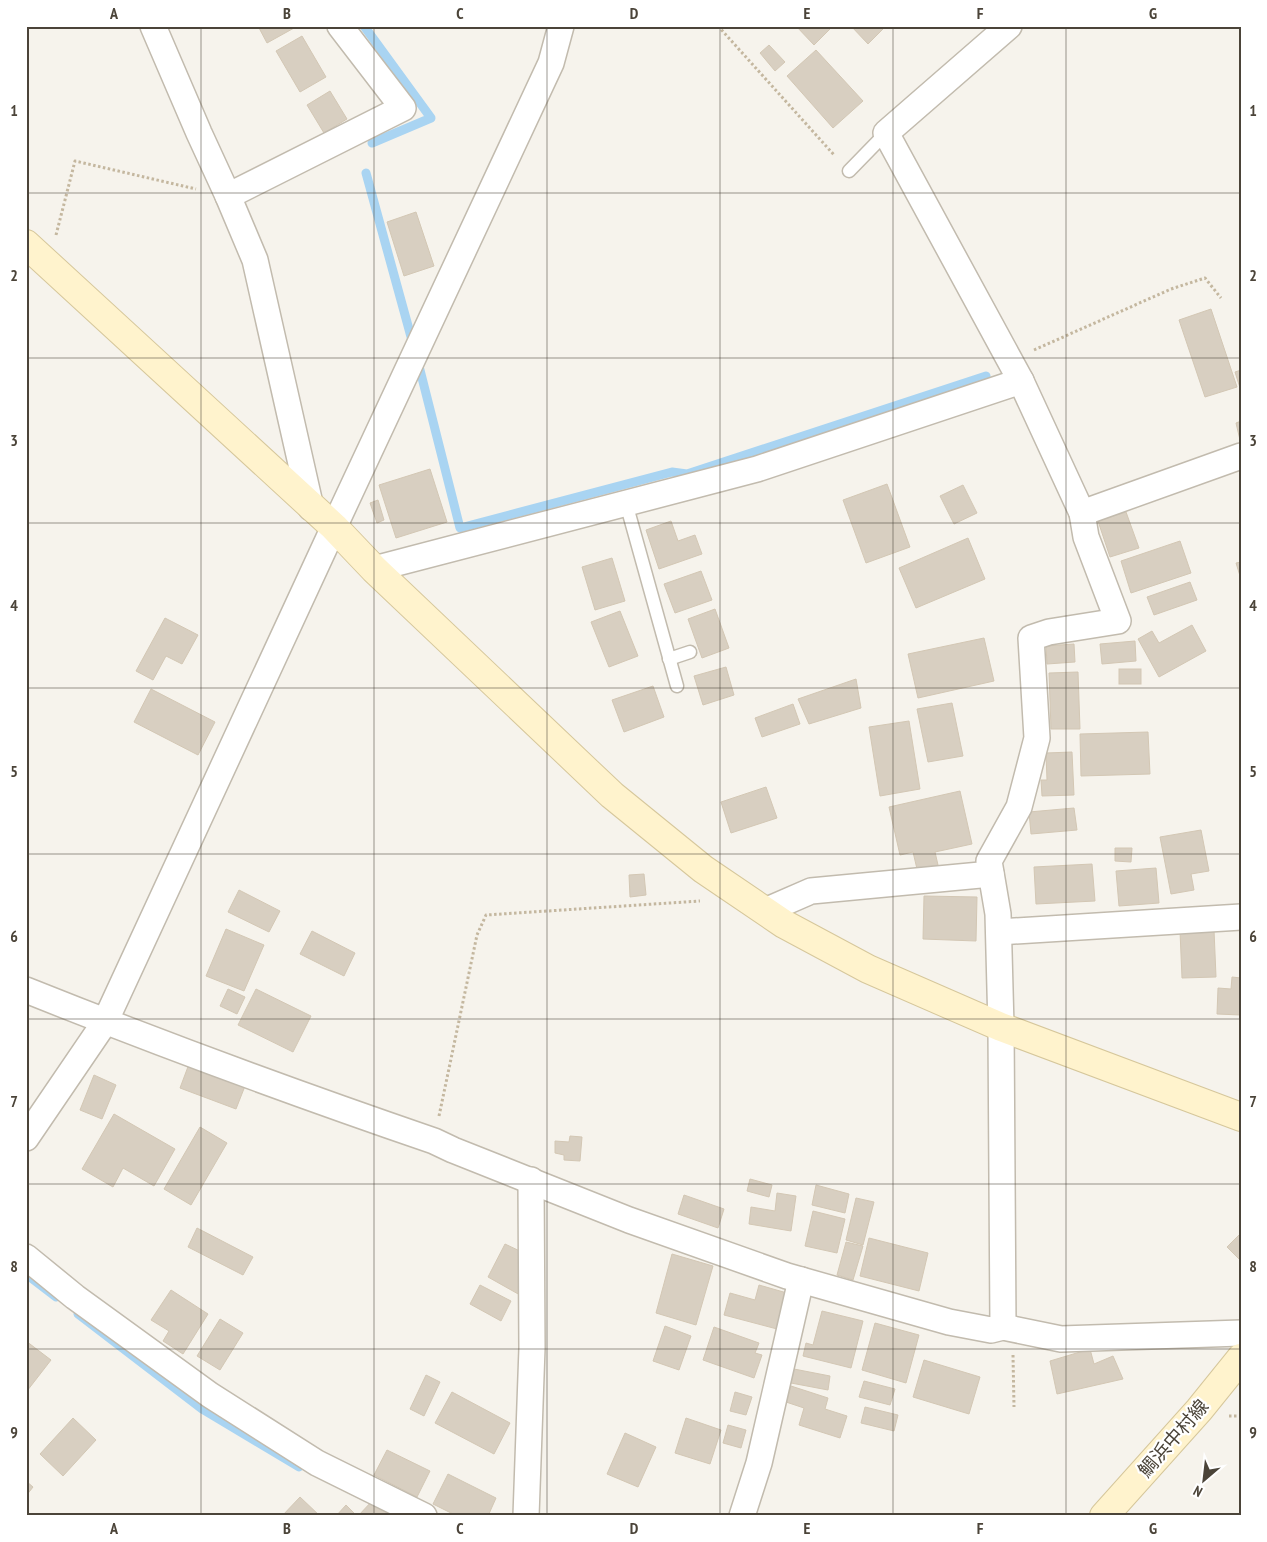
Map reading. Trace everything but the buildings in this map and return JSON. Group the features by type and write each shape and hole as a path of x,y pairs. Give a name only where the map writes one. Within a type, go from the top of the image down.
{"street":[{"path":"153,26 198,132 256,260 312,508"},
{"path":"228,196 403,108 340,26"},
{"path":"26,1138 105,1022 550,63 561,26"},
{"path":"1008,1328 998,914 989,861 1019,806 1037,738 1031,638 1049,632 1118,621 1086,537 1082,512 1015,371 886,134 1009,26"},
{"path":"26,244 334,527 374,569 612,795 703,868 784,924 868,969 1001,1027 1241,1117"},
{"path":"374,569 756,470 1015,371"},
{"path":"1082,512 1241,456"},
{"path":"756,905 811,891 991,874"},
{"path":"998,932 1241,917"},
{"path":"26,990 105,1022 304,1096 434,1141 628,1220 801,1280 949,1322 991,1330 1008,1328 1061,1339 1241,1333"},
{"path":"526,1516 532,1348 530,1180"},
{"path":"26,1257 75,1297 210,1395 316,1462 424,1516"},
{"path":"742,1516 759,1463 801,1280"},
{"name":"鯛浜中村線","path":"1104,1516 1198,1410 1241,1358"}],"lane":[{"path":"849,171 886,134"},
{"path":"626,503 676,686"},
{"path":"669,659 690,652"}],"path":[{"path":"718,26 849,171"},
{"path":"49,265 75,160 228,196"},
{"path":"1015,371 1171,289 1205,278 1221,298"},
{"path":"434,1141 477,935 486,915 756,905"},
{"path":"1008,1328 1014,1407"}],"waterway":[{"path":"364,26 431,118 372,143"},
{"path":"366,173 413,344"},
{"path":"418,362 460,528 672,472 687,474 986,376"},
{"path":"26,1274 56,1297"},
{"path":"78,1314 202,1409 299,1467"}]}
